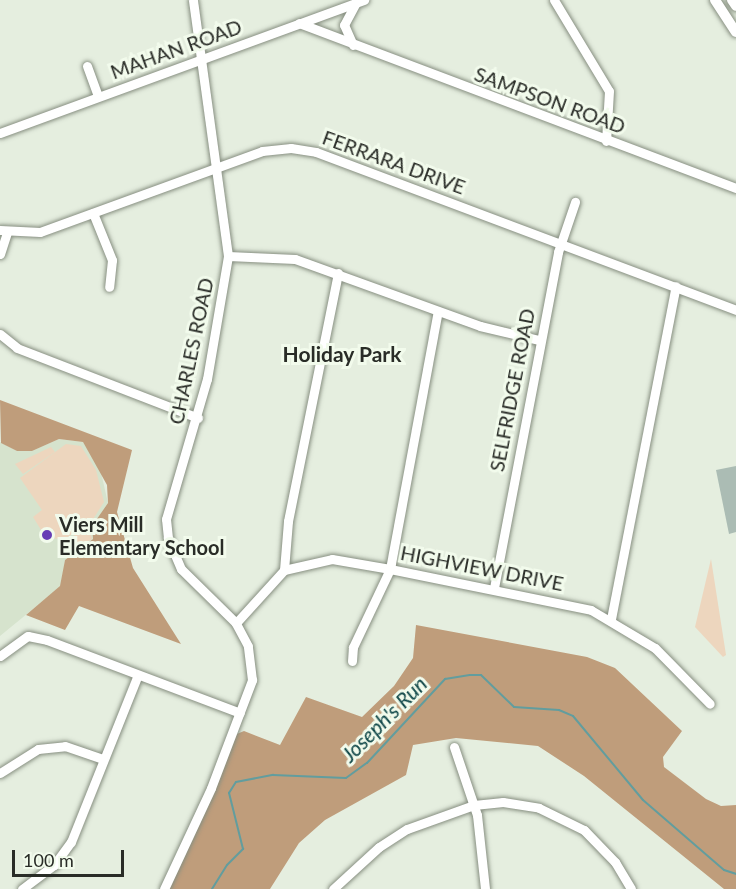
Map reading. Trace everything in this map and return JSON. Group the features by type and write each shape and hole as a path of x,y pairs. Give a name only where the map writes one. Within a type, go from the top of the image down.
{"main road":[{"path":"715,0 736,32"},
{"path":"732,0 736,6"}],"street":[{"name":"CHARLES ROAD","path":"164,889 249,693 252,666 236,623 181,569 168,538 169,497 198,418 228,256 193,0"},
{"name":"MAHAN ROAD","path":"0,133 364,0"},
{"path":"554,0 609,91 606,141"},
{"path":"353,45 344,25 355,4"},
{"name":"SAMPSON ROAD","path":"299,23 606,141 736,188"},
{"path":"87,66 98,96"},
{"name":"FERRARA DRIVE","path":"4,231 40,232 262,151 316,152 736,310"},
{"name":"SELFRIDGE ROAD","path":"494,588 539,340 560,242 575,202"},
{"path":"93,213 112,260 109,286"},
{"path":"0,254 4,231"},
{"path":"228,256 295,259 438,311 539,340"},
{"path":"236,623 284,570 288,521 338,273"},
{"path":"611,619 676,286"},
{"path":"352,661 353,647 390,569 438,311"},
{"path":"0,334 17,348 198,418"},
{"name":"HIGHVIEW DRIVE","path":"284,570 332,559 568,603 611,619 655,648 711,704"},
{"path":"0,656 28,636 240,713"},
{"path":"22,889 54,864 71,842 137,677"},
{"path":"0,773 38,749 65,746 103,759"},
{"path":"454,747 474,805 485,889"},
{"path":"333,889 379,847 407,829 474,805 503,802 539,808 570,820 615,862 631,889"}],"shaded area":[{"path":"0,400 132,450 117,512 133,568 181,644 79,606 65,630 26,615 60,586 65,560 93,539 92,526 108,503 107,485 83,442 59,439 32,451 17,451 1,443"},
{"name":"Viers Mill Elementary School","path":"59,439 83,442 100,468 108,503 92,526 93,539 65,560 61,586 0,636 0,442 17,451 32,451"},
{"path":"66,444 81,446 96,470 104,502 92,521 65,539 46,538 33,517 42,510 20,478"},
{"path":"51,447 55,452 23,474 15,464"},
{"path":"89,525 92,539 71,552 65,542"},
{"path":"711,559 726,655 723,657 695,627"},
{"path":"416,625 587,657 615,668 682,731 663,757 664,767 706,799 721,806 736,805 736,889 724,889 584,776 538,746 456,738 413,745 406,775 325,820 299,843 270,889 164,889 232,736 244,731 280,745 306,697 362,717 394,686 413,658"}],"building":[{"path":"736,466 736,532 729,534 716,470"}],"waterway":[{"name":"Joseph's Run","path":"212,889 227,865 243,849 229,793 236,782 273,775 346,778 367,763 445,679 470,675 481,675 514,707 559,710 573,716 643,800 724,870 736,874"}],"place":[{"name":"Viers Mill Elementary School","path":"47,535"}],"district":[{"name":"Holiday Park","path":"342,354"}]}
